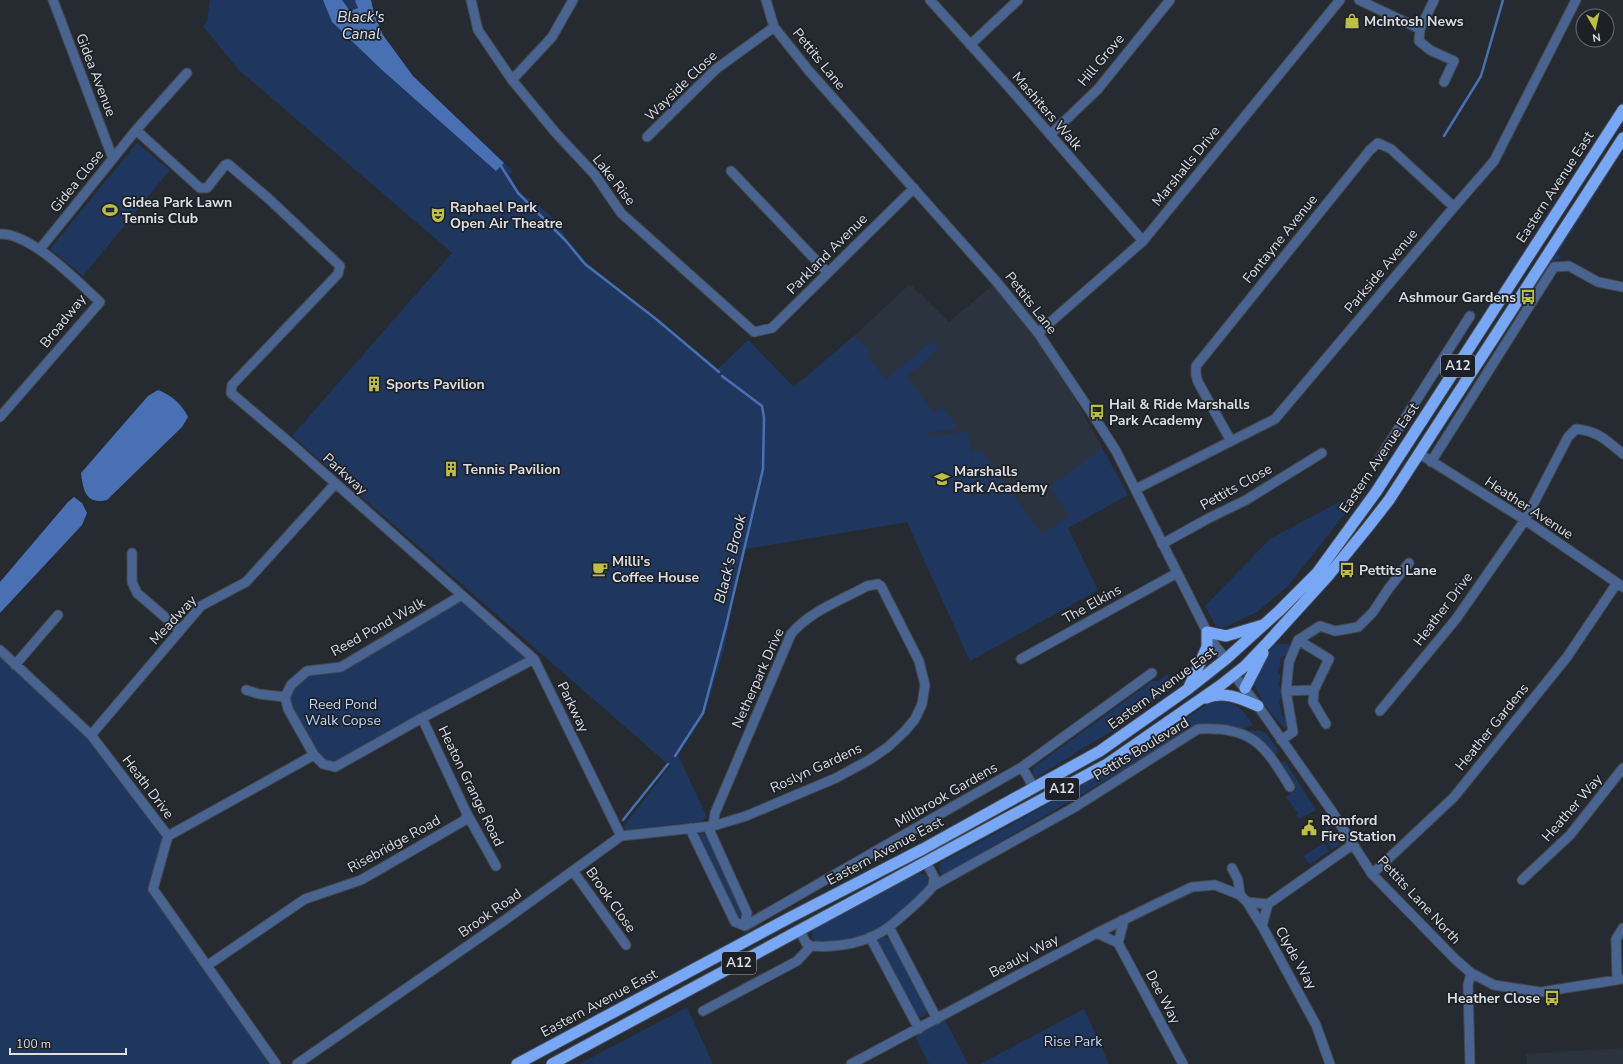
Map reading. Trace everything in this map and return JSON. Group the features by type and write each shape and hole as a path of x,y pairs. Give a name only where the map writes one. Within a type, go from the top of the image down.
{"highway":[{"name":"Eastern Avenue East","path":"517,1064 752,938 923,849 1100,751 1188,689 1226,659 1265,624 1317,573 1376,492 1623,110"},
{"name":"Eastern Avenue East","path":"552,1064 1107,764 1192,706 1234,675 1268,642 1328,576 1389,500 1623,138"},
{"path":"1188,689 1207,648 1207,632 1226,636 1265,624"},
{"path":"1245,688 1268,642"},
{"path":"1226,659 1234,675"},
{"path":"1192,706 1212,696 1219,695 1243,700 1258,706"}],"street":[{"name":"Gidea Avenue","path":"53,0 113,159"},
{"name":"Lake Rise","path":"471,0 478,30 512,80 555,132 595,175 621,213 754,332"},
{"path":"512,80 552,37 573,0"},
{"name":"Pettits Lane","path":"766,0 774,27 808,71 996,281 1038,333 1116,451 1207,632 1216,647 1226,659"},
{"name":"Mashiters Walk","path":"930,0 1142,241"},
{"path":"970,45 1018,0"},
{"name":"Hill Grove","path":"1050,135 1098,89 1170,0"},
{"name":"Marshalls Drive","path":"1038,333 1142,241 1340,0"},
{"path":"1359,0 1420,29"},
{"path":"1434,0 1420,29 1419,41 1430,50 1454,61 1444,82"},
{"name":"Parkside Avenue","path":"1136,489 1274,419 1494,161 1576,0"},
{"name":"Wayside Close","path":"647,138 716,69 774,27"},
{"name":"Gidea Close","path":"40,250 136,130 187,73"},
{"name":"Parkway","path":"136,130 200,188 206,188 225,164 228,164 269,199 340,266 338,274 232,385 230,391 233,396 290,443 534,659 621,836"},
{"name":"Fontayne Avenue","path":"1230,441 1198,382 1196,366 1370,150 1378,144 1391,149 1454,207"},
{"path":"731,171 828,273"},
{"name":"Parkland Avenue","path":"754,332 772,328 914,188"},
{"path":"0,234 15,236 40,250"},
{"name":"Broadway","path":"0,417 100,302 40,250"},
{"path":"1431,462 1554,267 1569,266 1598,282 1623,287"},
{"path":"1381,456 1470,316"},
{"path":"1459,335 1472,343"},
{"name":"Heather Drive","path":"1380,711 1456,619 1524,520 1568,437 1576,429 1585,430 1600,435 1623,454"},
{"path":"1394,437 1407,445"},
{"name":"Pettits Close","path":"1162,544 1209,518 1246,500 1322,453"},
{"name":"Heather Avenue","path":"1420,454 1524,520 1620,585"},
{"name":"Meadway","path":"91,735 201,606 246,582 335,484"},
{"path":"132,553 132,582 137,593 180,630"},
{"path":"1281,740 1293,732 1286,691 1289,662 1298,640 1320,626 1335,631 1358,627 1373,612 1389,588 1409,563"},
{"name":"The Elkins","path":"1021,659 1177,573"},
{"name":"Roslyn Gardens","path":"711,827 746,816 836,778 888,747 915,719 924,695 925,685 919,661 884,590 878,584"},
{"name":"Netherpark Drive","path":"711,827 715,813 791,634 799,624 809,617 868,586 878,584"},
{"name":"Heather Gardens","path":"1372,874 1454,797 1567,657 1620,585"},
{"name":"Reed Pond Walk","path":"285,697 291,685 307,671 341,666 462,595"},
{"path":"15,665 58,616"},
{"path":"1298,640 1329,659 1314,690 1313,702 1326,724"},
{"name":"Heath Drive","path":"0,650 91,735 168,836 153,889 208,965 276,1064"},
{"path":"246,690 259,694 285,697 288,709 314,756 323,764 335,767 422,718 534,659"},
{"name":"Millbrook Gardens","path":"745,926 1022,767 1152,673"},
{"name":"Pettits Lane North","path":"1234,675 1258,706 1331,810 1372,874 1455,959 1471,972 1494,985 1541,992 1620,979"},
{"path":"1286,691 1314,690"},
{"name":"Heaton Grange Road","path":"422,718 467,814 496,866"},
{"name":"Pettits Boulevard","path":"811,946 824,947 848,944 870,937 889,927 927,894 933,886 1075,806 1198,729 1221,728 1245,734 1259,743 1275,762 1290,787"},
{"path":"1275,762 1289,751"},
{"path":"168,836 314,756"},
{"path":"1022,767 1034,788"},
{"name":"Heather Way","path":"1522,880 1570,835 1623,768"},
{"name":"Risebridge Road","path":"208,965 305,899 361,880 465,820 467,814"},
{"path":"711,827 747,913 745,926"},
{"name":"Brook Road","path":"297,1064 621,836 711,827"},
{"path":"692,828 693,835 735,922 745,926 752,938"},
{"path":"1262,926 1268,904 1352,845"},
{"path":"926,862 934,877 933,886"},
{"path":"1232,868 1238,880 1240,894"},
{"name":"Brook Close","path":"573,871 626,946"},
{"name":"Clyde Way","path":"1215,885 1240,894 1247,902 1262,926 1316,1025 1330,1064"},
{"name":"Beauly Way","path":"851,1064 1122,920 1192,887 1215,885"},
{"path":"1247,902 1268,904"},
{"path":"1097,933 1118,943 1123,924 1122,920"},
{"path":"889,927 937,1019"},
{"path":"1620,979 1616,939 1623,928"},
{"path":"703,1011 797,961 811,946 806,943 800,931"},
{"path":"870,937 919,1029"},
{"name":"Dee Way","path":"1118,943 1183,1064"},
{"path":"1470,1064 1468,985 1471,972"}],"shaded area":[{"name":"Marshalls Park Academy","path":"910,284 949,322 993,285 1056,364 1128,495 1068,528 1098,590 970,661 907,522 750,548 794,387 854,336"},
{"path":"1623,1048 1623,1064 1527,1064 1526,1054"}],"green space":[{"path":"210,0 371,0 374,14 383,35 413,76 513,171 510,175 516,187 524,196 535,202 555,220 567,240 588,264 718,369 748,340 794,387 854,336 871,352 867,356 886,379 932,341 938,349 907,377 934,413 942,407 959,428 927,433 927,437 968,431 974,475 972,450 982,452 1042,534 1069,516 1050,487 1102,448 1128,495 1068,528 1098,590 970,661 907,522 746,549 733,599 725,646 704,714 678,755 707,817 702,821 626,830 624,826 670,766 292,436 452,253 238,69 203,26 207,21"},
{"name":"Gidea Park Lawn Tennis Club","path":"137,143 170,170 83,276 50,249"},
{"path":"1622,152 1557,254 1562,258 1554,261 1551,260 1619,153"},
{"path":"1365,488 1288,586 1257,612 1225,627 1220,628 1215,624 1205,606 1270,539"},
{"name":"Reed Pond Walk Copse","path":"462,595 534,659 349,760 323,764 288,709 291,685 307,671 341,667"},
{"path":"1288,644 1291,647 1285,656 1281,657 1280,663 1282,665 1279,665 1278,673 1281,675 1278,686 1280,687 1281,698 1279,701 1282,716 1286,717 1287,725 1285,729 1264,704 1254,685 1256,673 1274,645"},
{"path":"0,650 91,735 168,836 153,889 276,1064 0,1064"},
{"path":"1167,674 1174,687 1121,725 1035,778 1032,775 1033,768 1152,681 1158,681"},
{"path":"1220,701 1240,708 1253,725 1243,729 1220,725 1197,727 942,876 939,869 940,863 1076,787 1142,747 1208,704"},
{"path":"1257,730 1266,733 1278,752 1275,754 1267,750 1246,731"},
{"path":"1285,761 1316,810 1299,819 1296,815 1298,813 1286,797 1297,789 1282,770 1281,765"},
{"path":"1327,826 1340,844 1332,850 1323,837"},
{"path":"700,833 705,834 744,912 744,916 741,919 737,919 697,837"},
{"path":"1324,843 1330,851 1310,864 1303,856"},
{"path":"917,874 926,874 929,881 927,888 905,910 891,921 874,931 855,937 815,943 812,937 813,930"},
{"path":"882,937 890,938 928,1010 924,1017 917,1017 878,944"},
{"path":"687,1007 713,1064 579,1064 682,1010"},
{"name":"Rise Park","path":"1084,1009 1109,1064 980,1064"},
{"path":"943,1016 968,1064 929,1064 913,1032"}],"water":[{"name":"Black's Canal","path":"323,0 342,0 350,11 358,8 355,1 356,0 371,0 374,14 383,35 413,76 504,163 496,171 382,70 332,22"},
{"path":"158,390 176,400 186,412 188,417 182,427 107,500 100,501 90,498 87,495 83,485 81,473 148,396"},
{"path":"74,497 82,503 87,513 82,525 0,613 0,582 68,502"}],"waterway":[{"path":"1444,136 1481,76 1503,0"},
{"name":"Black's Brook","path":"501,166 518,193 566,241 585,264 656,319 719,372"},
{"name":"Black's Brook","path":"675,756 703,713 726,626 763,469 764,418 762,406 722,376"},
{"name":"Black's Brook","path":"623,820 668,764"}],"place":[{"name":"McIntosh News","path":"1352,21"},
{"name":"Gidea Park Lawn Tennis Club","path":"110,210"},
{"name":"Raphael Park Open Air Theatre","path":"438,215"},
{"name":"Ashmour Gardens","path":"1528,297"},
{"name":"Sports Pavilion","path":"374,384"},
{"name":"Hail & Ride Marshalls Park Academy","path":"1097,412"},
{"name":"Tennis Pavilion","path":"451,469"},
{"name":"Marshalls Park Academy","path":"942,479"},
{"name":"Milli's Coffee House","path":"600,569"},
{"name":"Pettits Lane","path":"1347,570"},
{"name":"Romford Fire Station","path":"1309,828"},
{"name":"Heather Close","path":"1552,998"}]}
